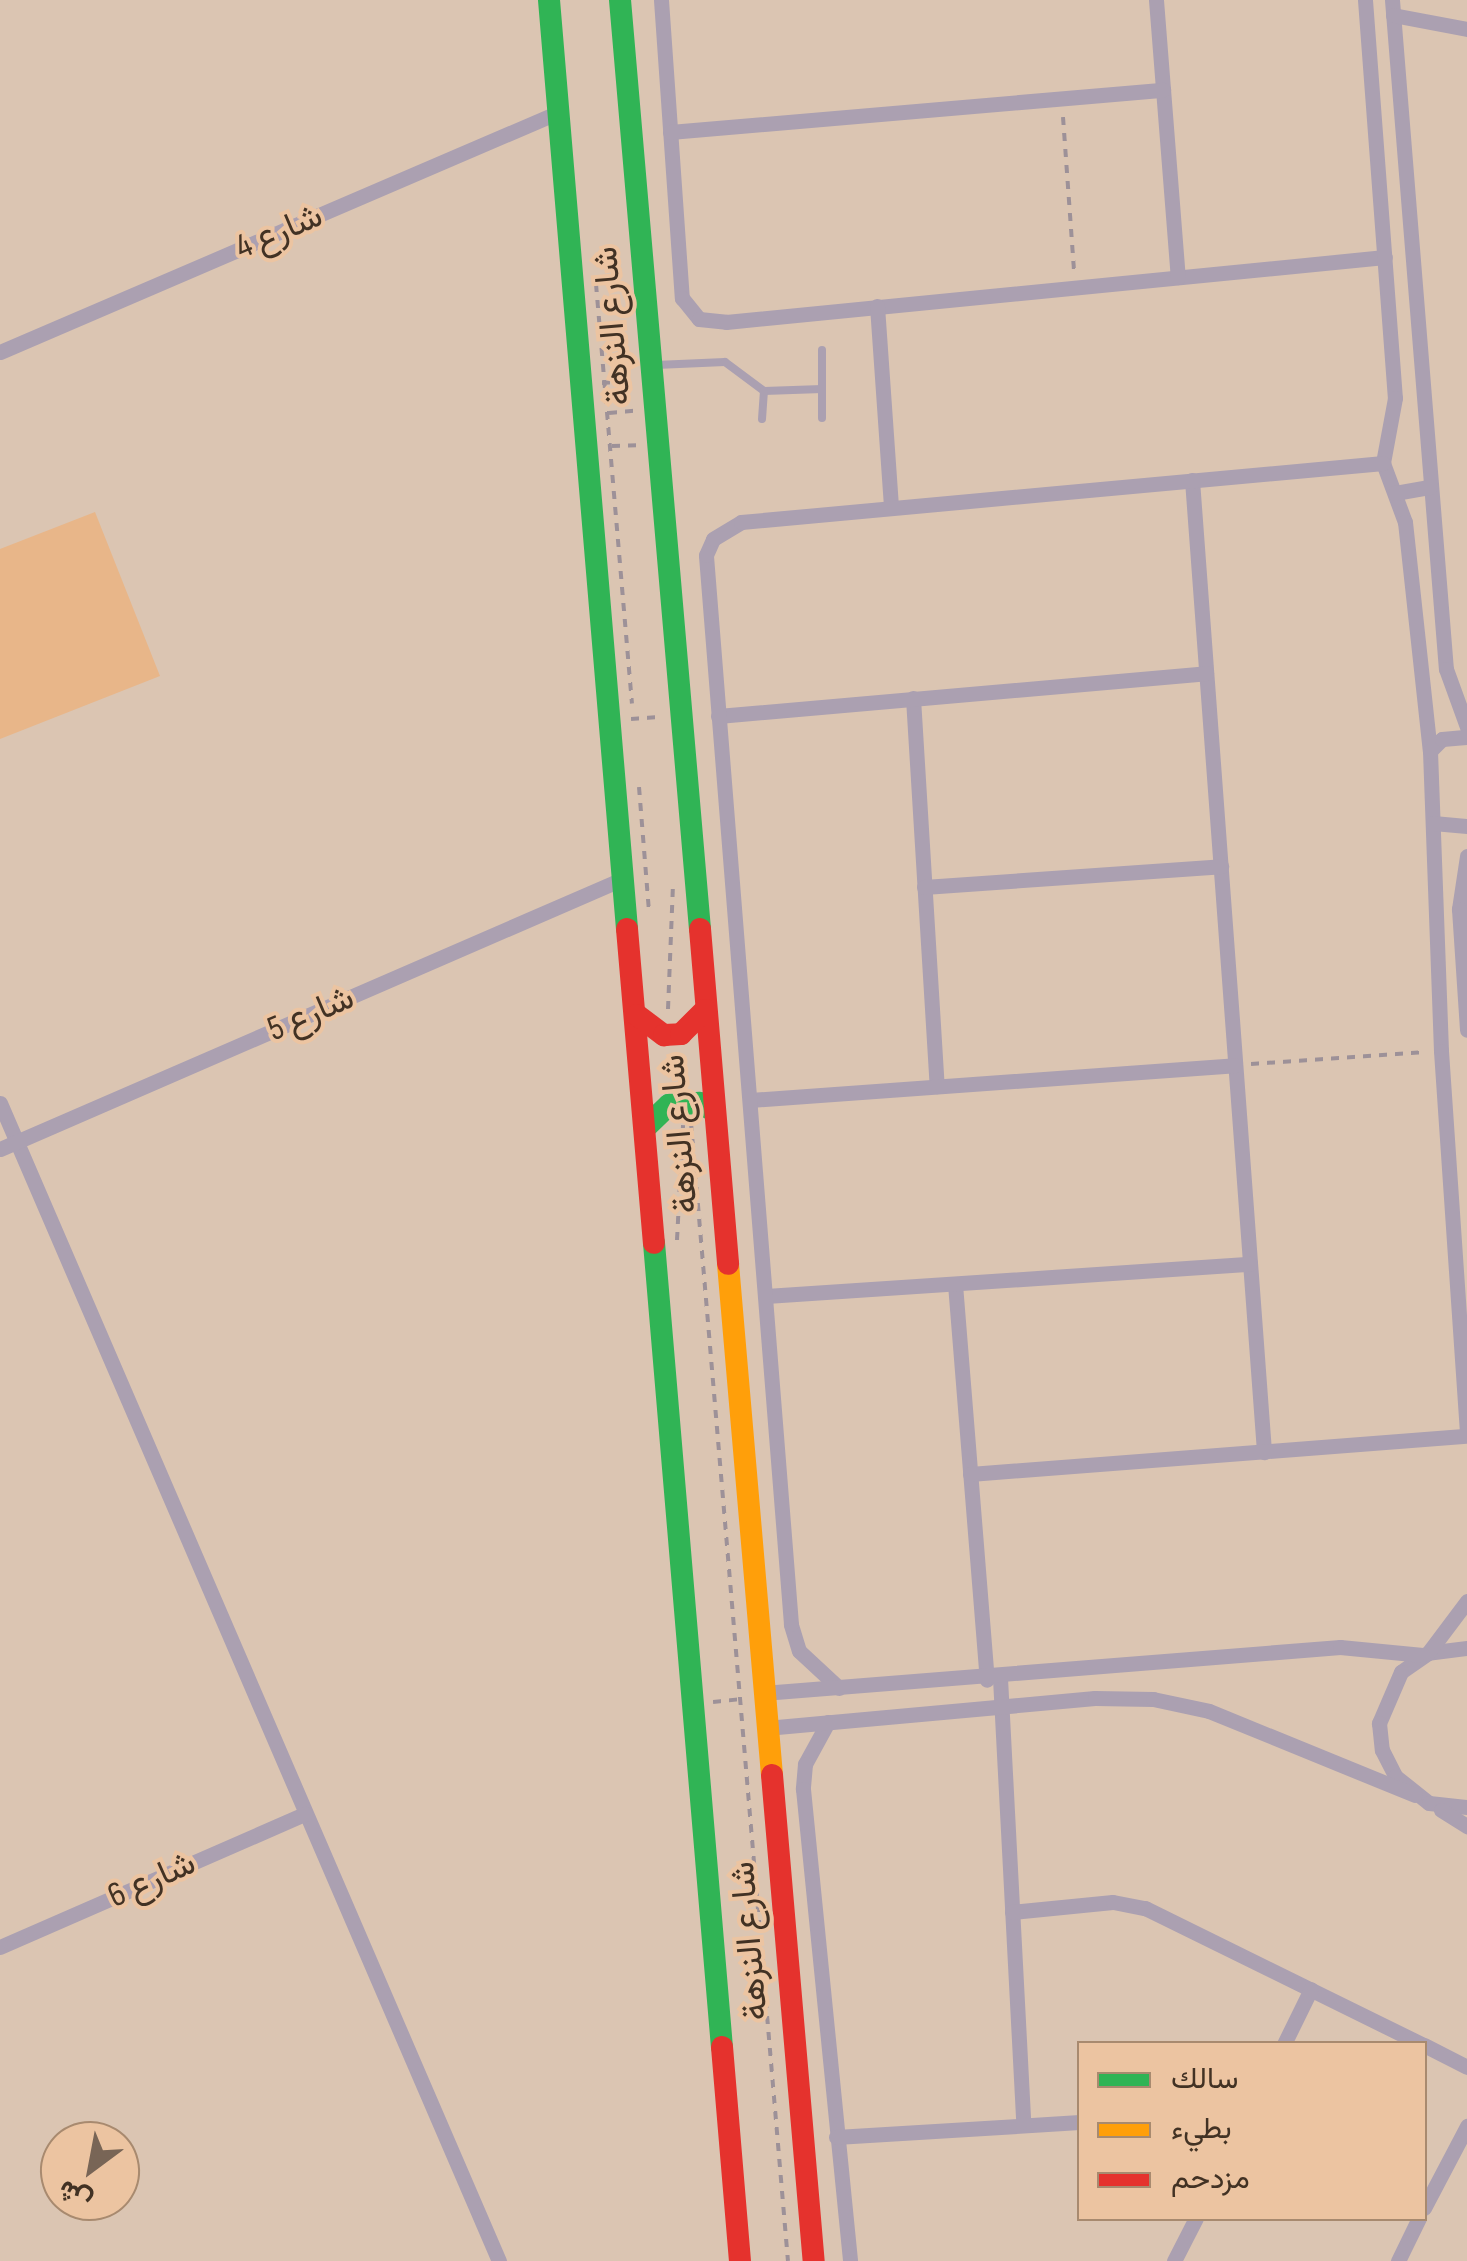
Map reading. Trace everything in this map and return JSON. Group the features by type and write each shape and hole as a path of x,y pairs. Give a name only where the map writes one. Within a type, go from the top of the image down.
{"main road":[{"name":"شارع النزهة","path":"549,0 622,719 622,879 648,1014 646,1127 706,1703 740,2261"},
{"name":"شارع النزهة","path":"620,0 641,363 670,717 714,1111 756,1697 766,1728 814,2261"},
{"path":"648,1014 664,1036 696,1025 704,1010"},
{"path":"646,1127 668,1105 700,1103 714,1111"}],"street":[{"path":"661,0 682,298 688,310 712,323 1385,257"},
{"path":"1156,0 1178,277"},
{"path":"970,1474 1467,1434 1440,1052 1430,751 1405,522 1383,463 1395,398 1365,0"},
{"path":"1467,28 1392,8 1446,669 1467,727"},
{"path":"670,132 1163,90"},
{"name":"شارع 4","path":"0,352 559,112"},
{"path":"877,306 892,508"},
{"path":"1391,431 1408,425 1426,432"},
{"path":"839,1688 808,1662 791,1624 706,554 713,538 741,522 1383,463"},
{"path":"1192,480 1264,1452"},
{"path":"1395,493 1430,487"},
{"path":"718,716 1206,672"},
{"path":"913,698 937,1086"},
{"path":"1430,751 1442,739 1467,737"},
{"path":"1434,824 1467,826"},
{"path":"1467,856 1460,909 1467,1030"},
{"path":"924,886 1220,866"},
{"name":"شارع 5","path":"0,1148 622,879"},
{"path":"750,1100 1235,1065"},
{"path":"0,1103 499,2261"},
{"path":"766,1296 1250,1264"},
{"path":"955,1284 970,1474 994,1679 1001,1707 1023,2122"},
{"path":"1467,1601 1426,1654 1393,1684 1379,1723 1382,1750 1422,1799 1467,1807"},
{"path":"756,1697 1340,1646 1426,1654 1467,1648"},
{"path":"766,1728 1095,1698 1190,1707 1422,1799 1467,1826"},
{"path":"828,1722 805,1764 803,1789 850,2261"},
{"name":"شارع 6","path":"0,1947 304,1814"},
{"path":"1012,1912 1113,1902 1145,1908 1417,2041"},
{"path":"1285,2041 1311,1989"},
{"path":"1427,2046 1467,2066"},
{"path":"836,2137 1023,2122 1077,2122"},
{"path":"1427,2202 1467,2126"},
{"path":"1174,2261 1194,2221"},
{"path":"1398,2261 1418,2221"}],"lane":[{"path":"822,350 822,418"},
{"path":"641,363 734,364 764,391 822,388"},
{"path":"762,419 764,391"}],"path":[{"path":"1062,99 1075,287"},
{"path":"596,278 610,446 622,719 634,738"},
{"path":"638,463 632,380 641,363"},
{"path":"605,382 632,380"},
{"path":"607,413 634,411"},
{"path":"610,446 637,445"},
{"path":"658,699 670,717"},
{"path":"622,719 670,717"},
{"path":"661,736 670,717"},
{"path":"638,776 650,924"},
{"path":"648,1014 668,1006 672,870"},
{"path":"1235,1065 1440,1052"},
{"path":"677,1257 686,1122 692,1128 756,1697 788,2261"},
{"path":"706,1703 714,1682"},
{"path":"706,1703 756,1697"},
{"path":"706,1703 717,1722"}],"shaded area":[{"path":"95,512 160,676 0,739 0,549"}],"traffic: fast":[{"path":"549,0 627,929"},
{"path":"620,0 700,929"},
{"path":"646,1127 669,1105 700,1103 714,1111"},
{"path":"654,1243 722,2047"}],"traffic: slow":[{"path":"728,1264 772,1775"}],"traffic: jam":[{"path":"627,929 654,1243"},
{"path":"700,929 728,1264"},
{"path":"637,1015 664,1035 681,1034 705,1010"},
{"path":"772,1775 814,2261"},
{"path":"722,2047 740,2261"}]}
